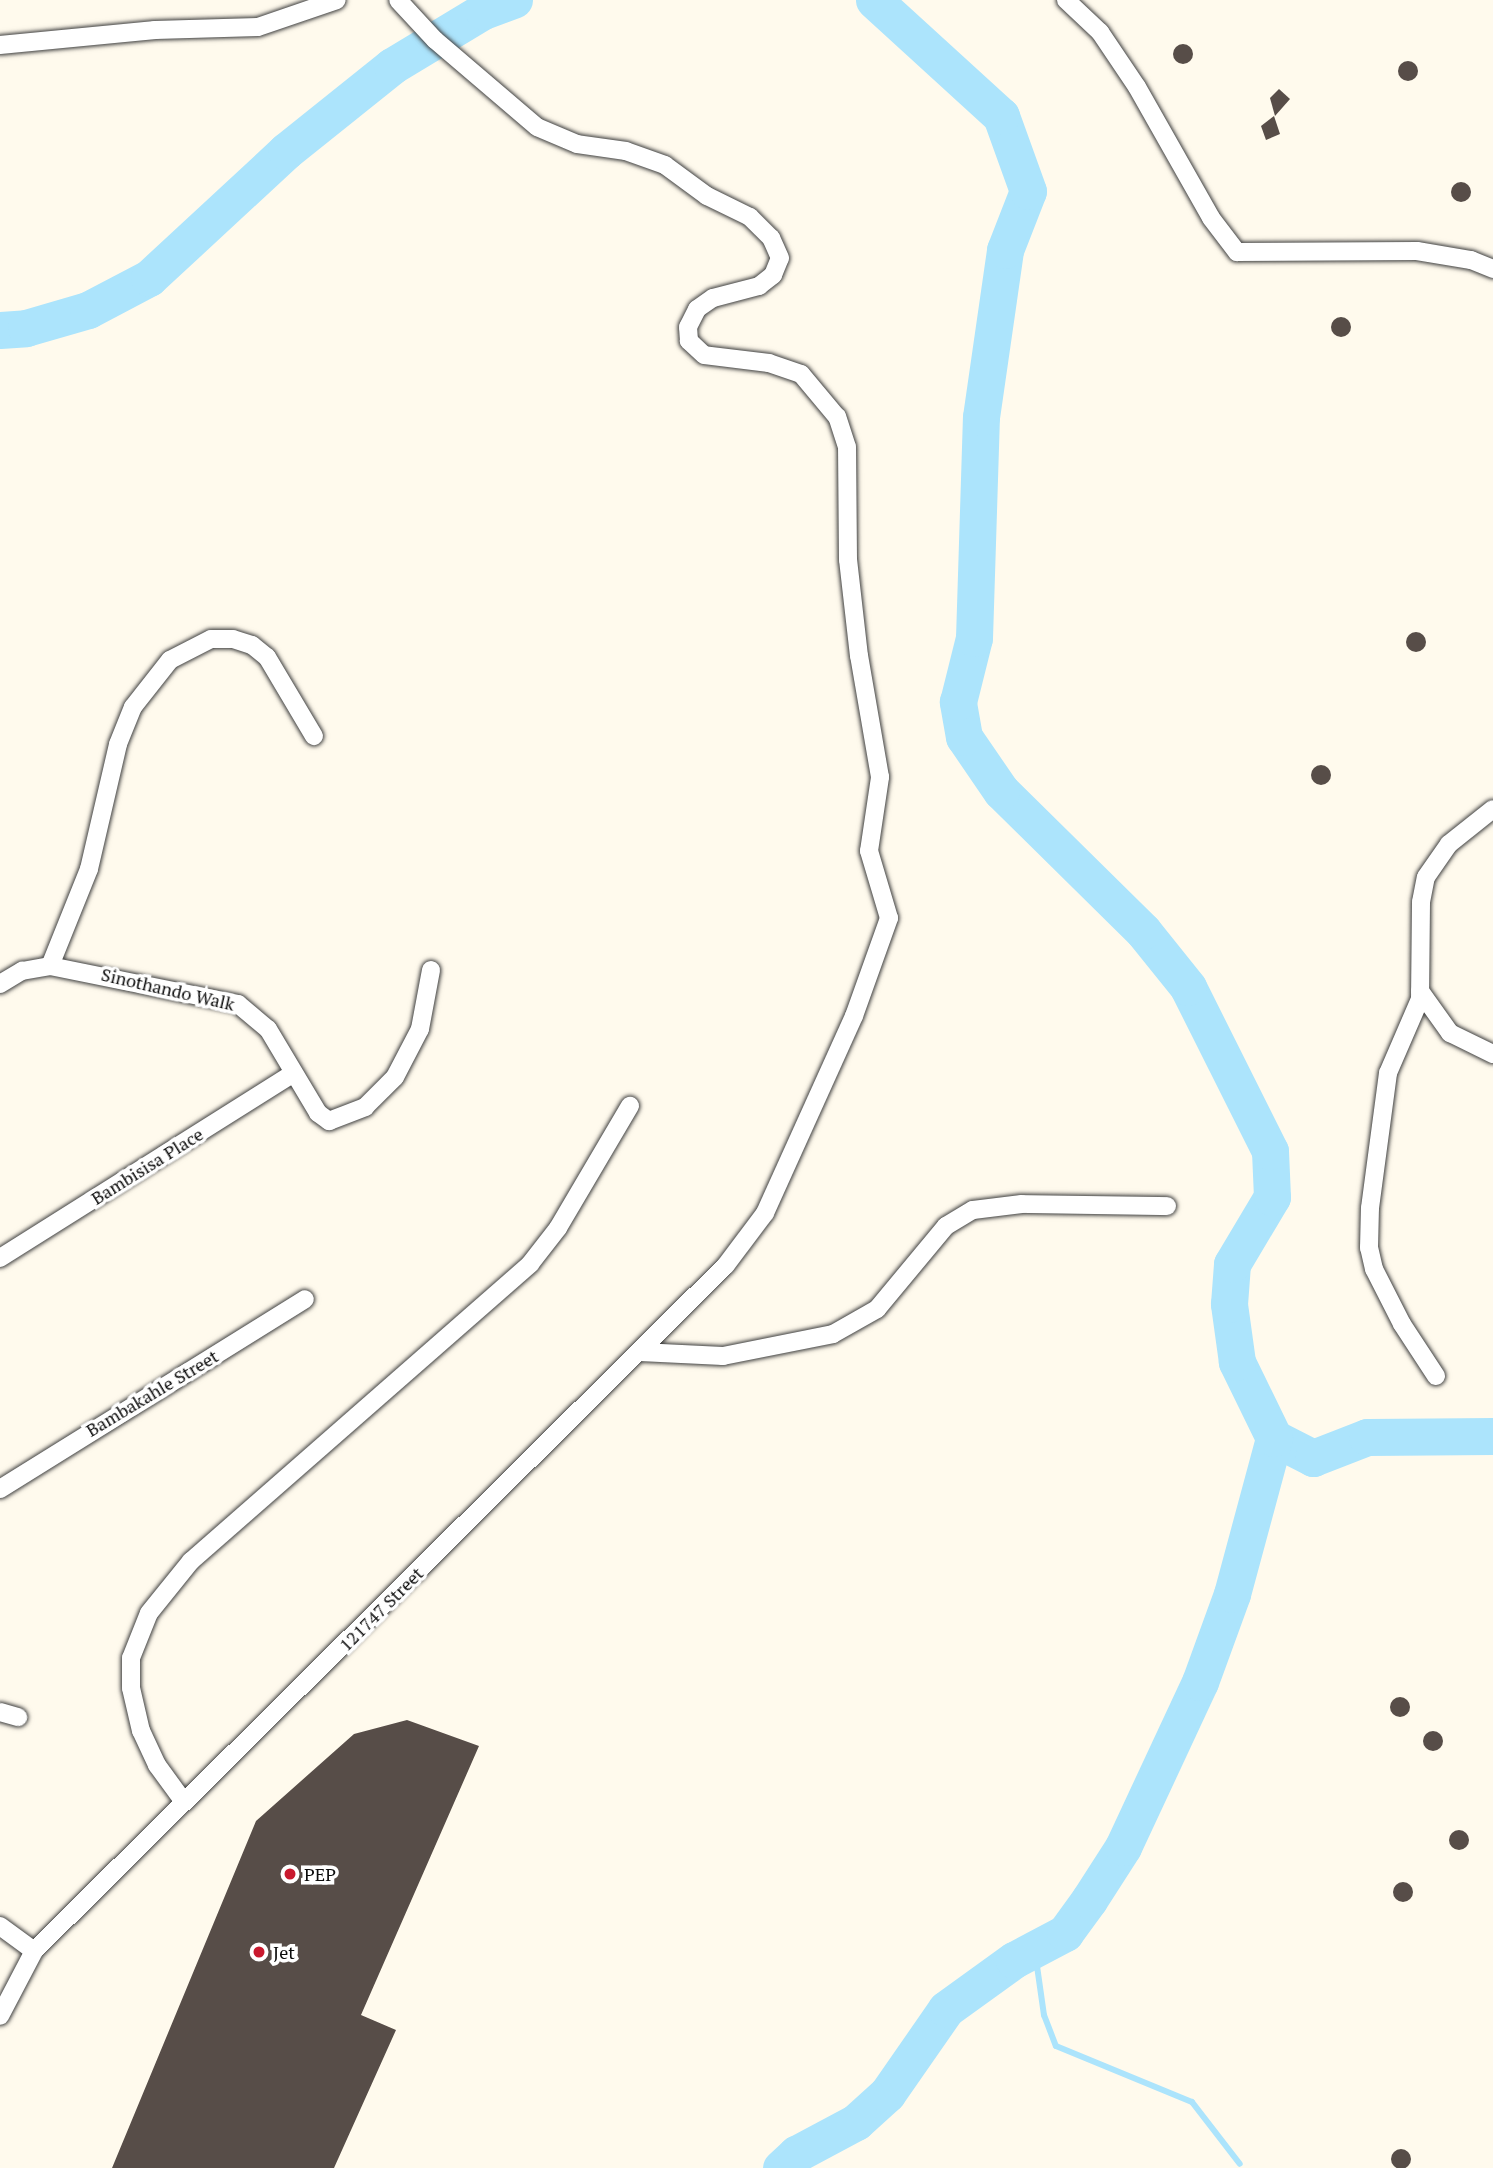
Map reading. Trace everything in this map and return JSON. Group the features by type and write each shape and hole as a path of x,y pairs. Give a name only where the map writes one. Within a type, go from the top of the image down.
{"street":[{"path":"0,45 155,30 258,27 337,0"},
{"name":"121747 Street","path":"0,2016 34,1951 726,1265 765,1213 854,1016 889,918 869,851 880,777 859,656 848,560 847,447 837,417 801,374 769,363 704,355 689,341 688,327 697,309 713,298 759,286 773,275 780,258 771,238 750,217 707,196 665,165 626,151 577,144 537,128 435,40 398,0"},
{"path":"1066,0 1100,32 1137,87 1211,218 1237,252 1417,251 1471,260 1493,269"},
{"path":"50,966 89,869 118,744 133,707 170,660 211,639 233,639 251,645 272,665 314,736"},
{"path":"1436,1376 1383,1289 1369,1248 1388,1073 1414,1019 1420,990 1421,902 1426,877 1449,844 1493,809"},
{"name":"Sinothando Walk","path":"0,984 22,971 50,966 238,1004 261,1020 323,1118 349,1116 387,1089 420,1029 431,970"},
{"path":"1420,990 1450,1033 1493,1054"},
{"name":"Bambisisa Place","path":"0,1258 294,1073"},
{"path":"184,1802 157,1765 141,1731 131,1688 131,1658 149,1613 191,1561 530,1264 558,1228 630,1106"},
{"path":"640,1352 723,1356 833,1334 877,1308 946,1226 973,1210 1022,1204 1167,1206"},
{"name":"Bambakahle Street","path":"0,1489 305,1299"},
{"path":"0,1712 18,1717"},
{"path":"0,1926 34,1951"}],"building":[{"path":"1183,44 1190,47 1193,54 1190,61 1183,64 1176,61 1173,54 1176,47"},
{"path":"1408,61 1415,64 1418,71 1415,78 1408,81 1401,78 1398,71 1401,64"},
{"path":"1279,89 1290,99 1275,116 1270,98"},
{"path":"1274,116 1280,134 1266,140 1261,126"},
{"path":"1461,182 1468,185 1471,192 1468,199 1461,202 1454,199 1451,192 1454,185"},
{"path":"1341,317 1348,320 1351,327 1348,334 1341,337 1334,334 1331,327 1334,320"},
{"path":"1416,632 1423,635 1426,642 1423,649 1416,652 1409,649 1406,642 1409,635"},
{"path":"1321,765 1328,768 1331,775 1328,782 1321,785 1314,782 1311,775 1314,768"},
{"path":"1400,1697 1407,1700 1410,1707 1407,1714 1400,1717 1393,1714 1390,1707 1393,1700"},
{"path":"407,1720 479,1746 361,2015 396,2030 334,2168 112,2168 256,1821 354,1734"},
{"path":"1433,1731 1440,1734 1443,1741 1440,1748 1433,1751 1426,1748 1423,1741 1426,1734"},
{"path":"1459,1830 1466,1833 1469,1840 1466,1847 1459,1850 1452,1847 1449,1840 1452,1833"},
{"path":"1403,1882 1410,1885 1413,1892 1410,1899 1403,1902 1396,1899 1393,1892 1396,1885"},
{"path":"1401,2149 1408,2152 1411,2159 1408,2166 1401,2169 1394,2166 1391,2159 1394,2152"}],"waterway":[{"path":"0,330 26,328 88,310 149,278 286,151 392,66 483,11 514,0"},
{"path":"781,2168 796,2154 856,2122 887,2094 946,2009 1014,1960 1065,1933 1089,1900 1123,1847 1200,1682 1232,1594 1274,1438 1237,1362 1229,1304 1232,1264 1272,1197 1270,1151 1188,987 1143,931 1001,791 964,737 958,702 974,638 981,417 1005,250 1028,191 1001,116 874,0"},
{"path":"1274,1438 1313,1458 1367,1437 1493,1436"},
{"path":"1035,1952 1044,2015 1056,2046 1192,2102 1240,2164"}],"place":[{"name":"PEP","path":"290,1874"},
{"name":"Jet","path":"259,1952"}]}
